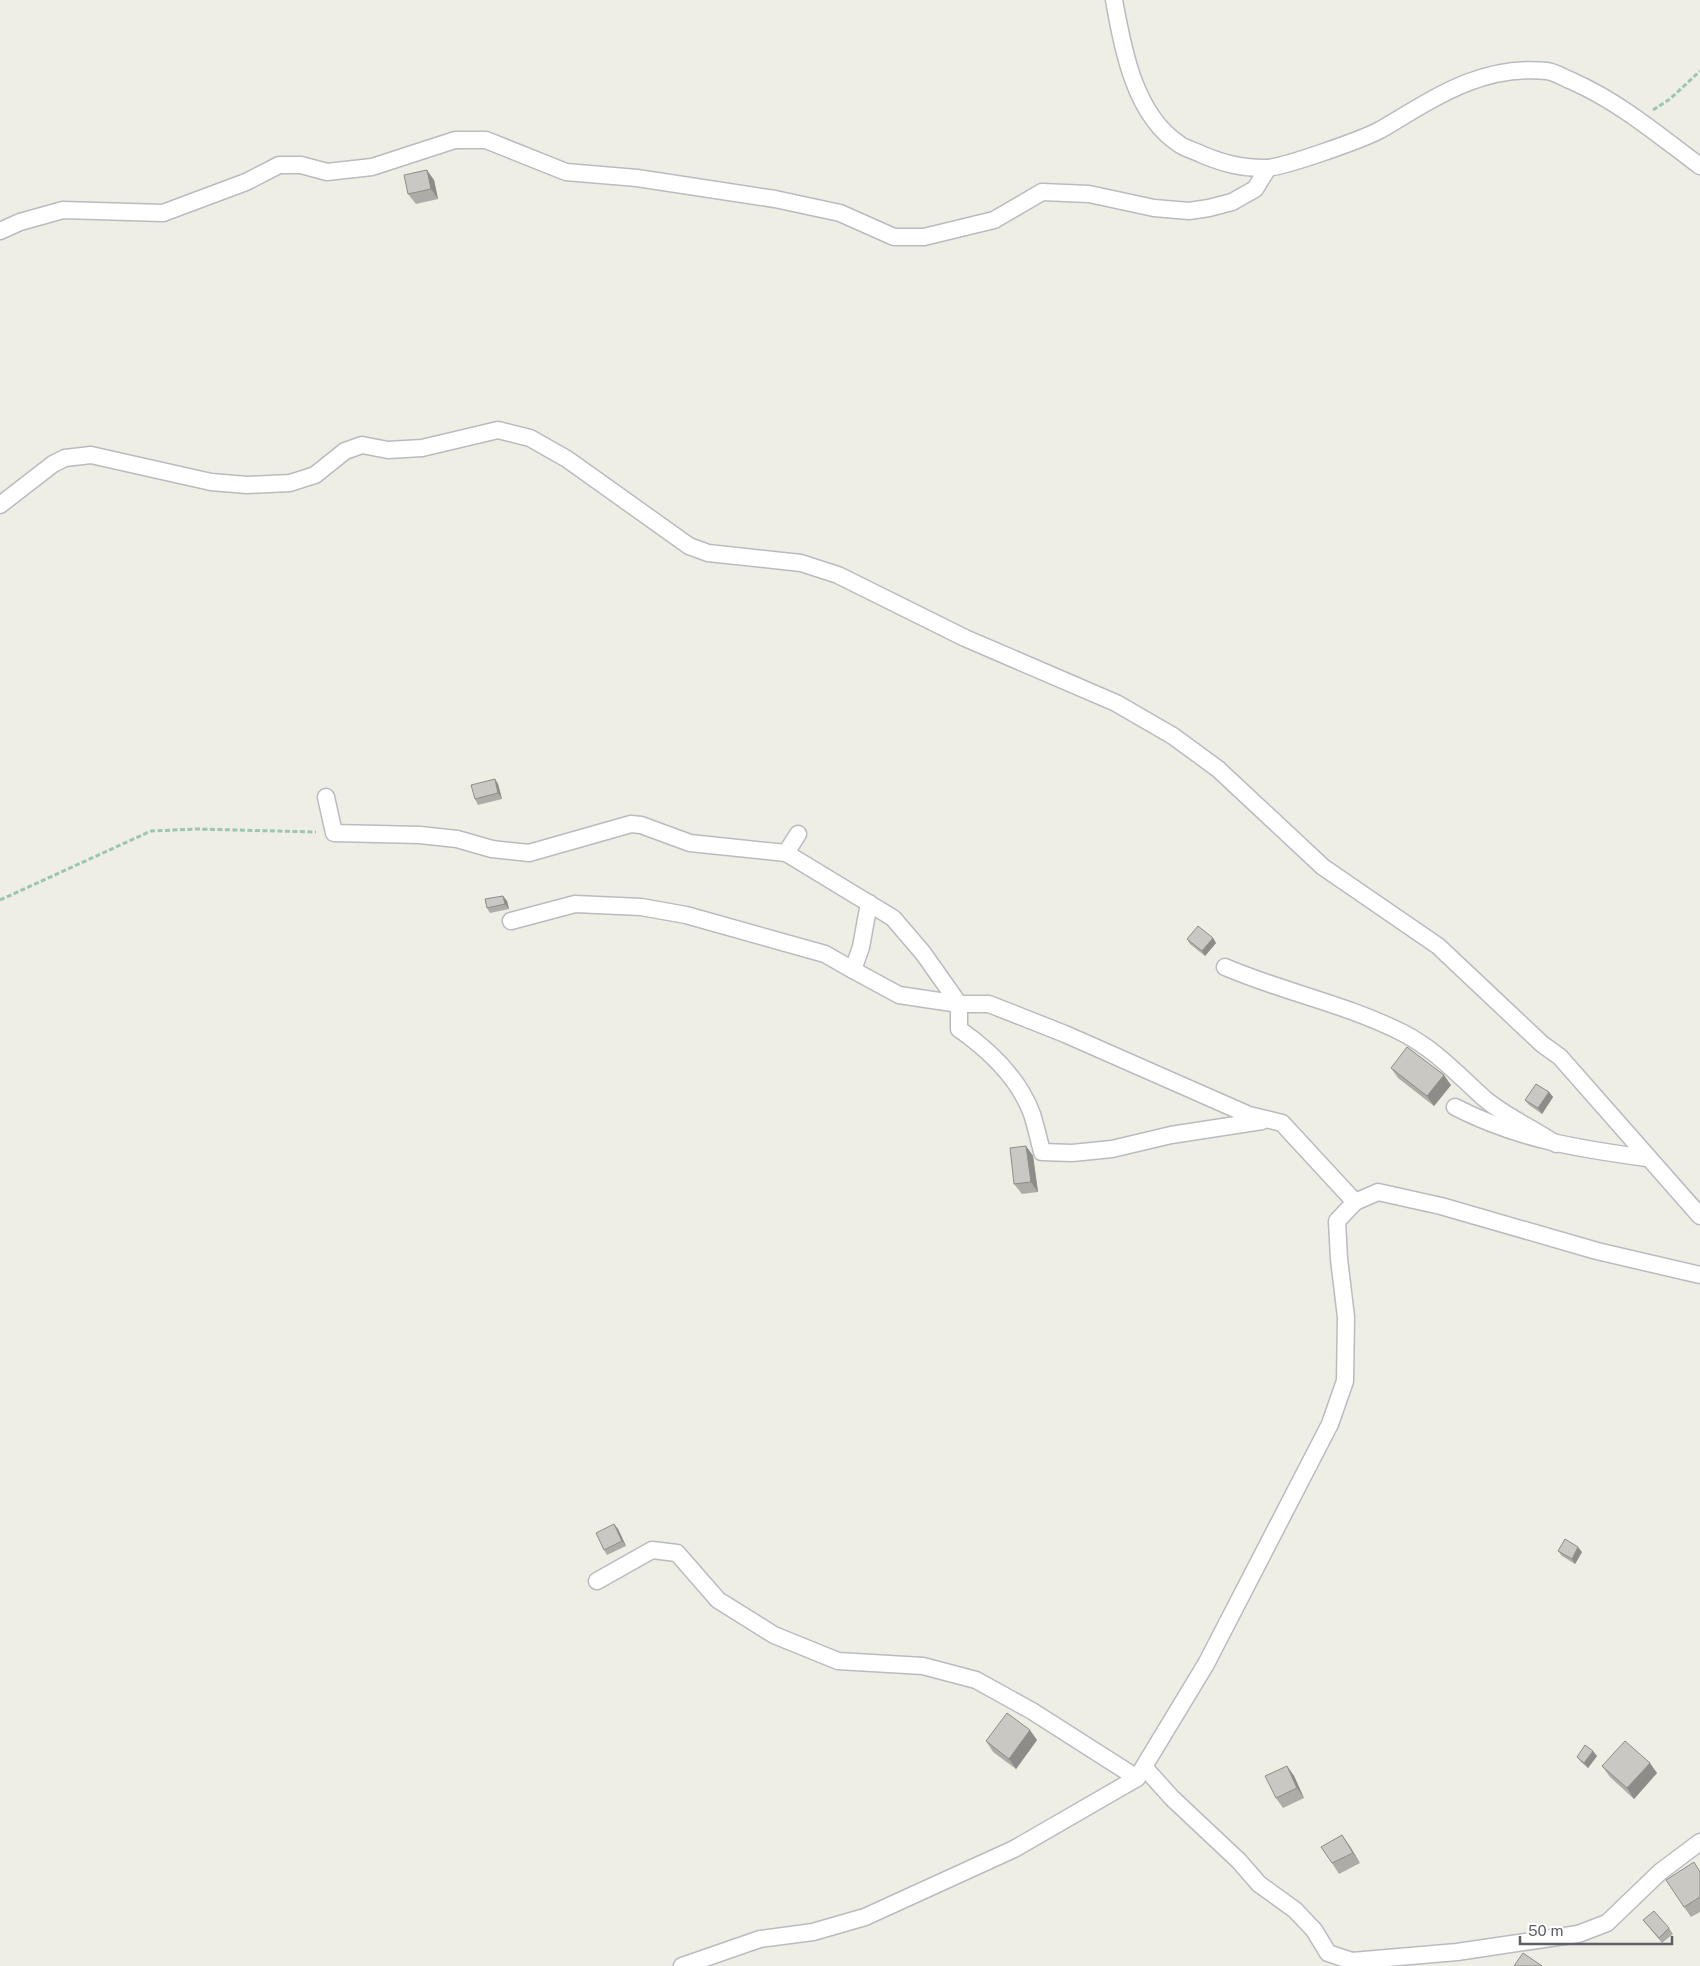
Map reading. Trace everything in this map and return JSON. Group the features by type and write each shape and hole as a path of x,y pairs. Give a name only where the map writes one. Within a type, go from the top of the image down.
{"street":[{"path":"1114,0 1123,52 1140,93 1157,123 1179,144 1227,165 1268,168 1321,153 1378,131 1422,103 1471,80 1506,72 1549,71 1596,92 1640,119 1700,166"},
{"path":"0,231 20,222 63,210 163,213 246,182 279,165 301,166 327,172 372,167 455,140 486,140 566,172 637,178 775,200 840,213 894,237 924,237 994,220 1042,192 1089,194 1154,208 1189,211 1209,208 1232,202 1255,188 1268,168"},
{"path":"0,505 53,464 66,458 91,455 211,482 247,485 290,483 315,475 345,450 362,445 388,450 422,448 498,430 530,438 567,459 689,546 708,552 801,563 838,576 965,638 1116,703 1173,736 1218,769 1323,868 1438,946 1542,1044 1560,1057 1700,1216"},
{"path":"326,797 334,833 438,837 456,839 492,850 529,853 631,824 642,825 690,843 786,853 893,918 923,953 959,1004 959,1028 979,1043 1012,1079 1031,1113 1042,1152 1072,1154 1112,1149 1170,1135 1269,1120"},
{"path":"786,853 798,834"},
{"path":"853,970 861,947 869,903"},
{"path":"511,921 575,904 641,907 686,915 825,954 900,996 959,1004 989,1004 1065,1034 1249,1115 1282,1124 1355,1202"},
{"path":"1225,967 1256,980 1362,1015 1404,1033 1446,1060 1486,1100 1556,1144"},
{"path":"1455,1107 1484,1122 1556,1144 1648,1158"},
{"path":"682,1966 760,1940 814,1932 865,1917 1014,1849 1141,1773 1206,1664 1330,1424 1345,1381 1346,1316 1339,1259 1337,1221 1355,1202 1378,1192 1441,1206 1598,1251 1700,1275"},
{"path":"597,1581 652,1550 677,1553 718,1600 774,1635 838,1660 923,1666 976,1680 1141,1773 1172,1798 1239,1861 1259,1884 1295,1910 1308,1923 1328,1953 1352,1961 1457,1952 1578,1934 1607,1923 1660,1872 1700,1842"}],"path":[{"path":"1640,119 1670,99 1700,71"},
{"path":"0,900 151,830 196,829 334,833"}],"building":[{"path":"427,170 431,189 408,194 404,175"},
{"path":"495,779 498,793 475,799 471,785"},
{"path":"503,896 505,904 487,908 485,899"},
{"path":"1198,926 1213,938 1202,951 1187,939"},
{"path":"1407,1047 1444,1075 1427,1096 1391,1068"},
{"path":"1536,1084 1549,1092 1538,1108 1525,1100"},
{"path":"1026,1146 1031,1182 1014,1184 1010,1148"},
{"path":"614,1524 622,1541 604,1550 596,1533"},
{"path":"1565,1539 1578,1547 1572,1559 1558,1551"},
{"path":"1007,1713 1030,1730 1009,1759 986,1741"},
{"path":"1625,1741 1650,1763 1627,1788 1602,1766"},
{"path":"1585,1745 1593,1751 1584,1763 1577,1757"},
{"path":"1287,1766 1297,1788 1276,1798 1265,1776"},
{"path":"1342,1835 1353,1853 1332,1863 1321,1847"},
{"path":"1694,1862 1700,1872 1700,1897 1684,1907 1666,1880"},
{"path":"1654,1911 1669,1928 1659,1938 1643,1920"},
{"path":"1523,1953 1542,1966 1514,1966"}]}
